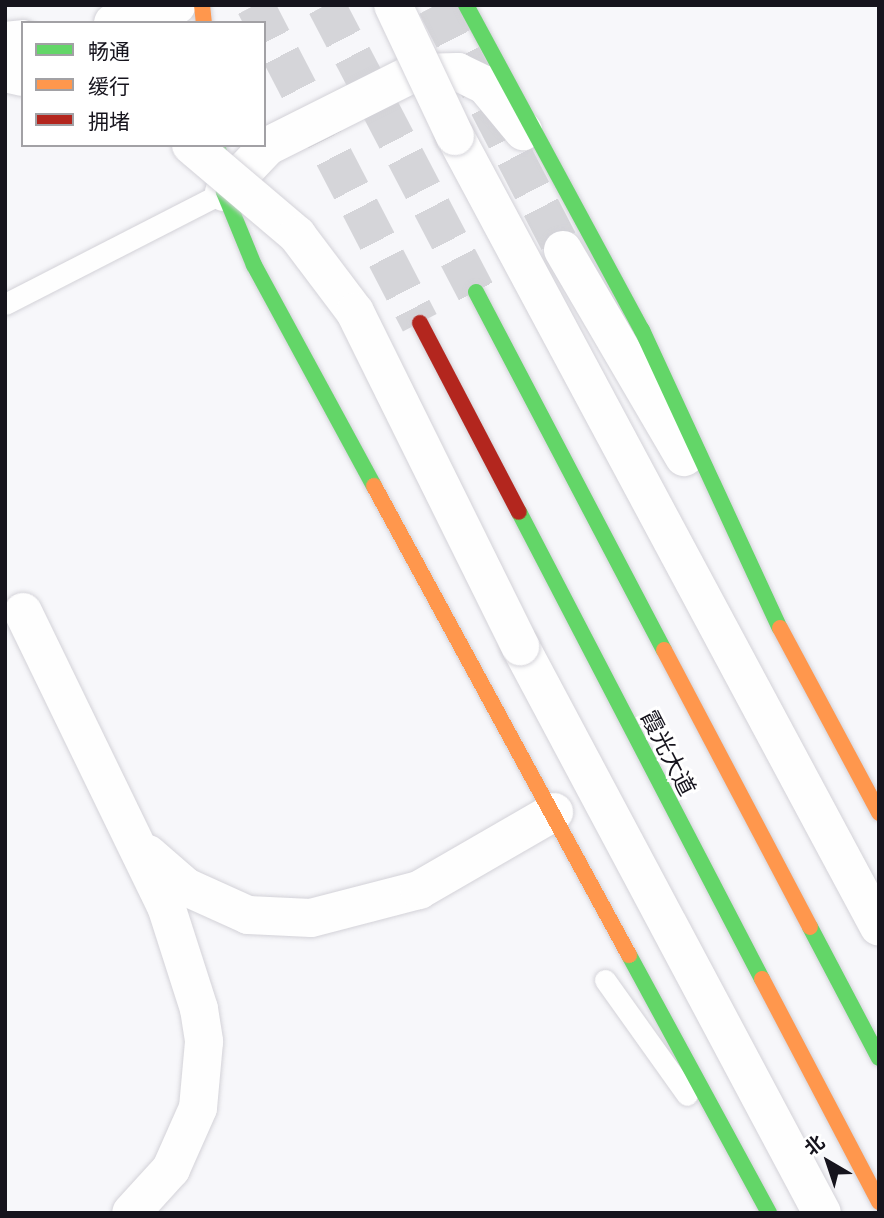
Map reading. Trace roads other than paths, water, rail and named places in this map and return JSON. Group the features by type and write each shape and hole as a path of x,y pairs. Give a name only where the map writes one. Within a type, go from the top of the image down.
{"street":[{"path":"120,21 177,5"},
{"path":"393,5 656,519 879,927"},
{"path":"466,5 642,330 747,565"},
{"path":"224,192 268,146 414,73 439,70 485,85 562,183"},
{"path":"193,147 297,235 355,312 520,646 822,1213"},
{"path":"219,147 224,192 254,265 554,812 765,1206"},
{"path":"563,250 747,565 879,813"},
{"name":"霞光大道","path":"476,292 879,1058"},
{"name":"霞光大道","path":"420,323 879,1202"},
{"path":"23,612 166,906 198,1009 204,1053 187,1139 171,1169 131,1213"},
{"path":"135,841 186,887 236,909 311,918 419,890 554,812"}],"lane":[{"path":"5,304 224,192"},
{"path":"605,980 765,1206"}],"tunnel":[{"path":"255,5 263,21"},
{"path":"326,5 476,292"},
{"path":"436,5 563,250"},
{"path":"266,26 420,323"}]}
